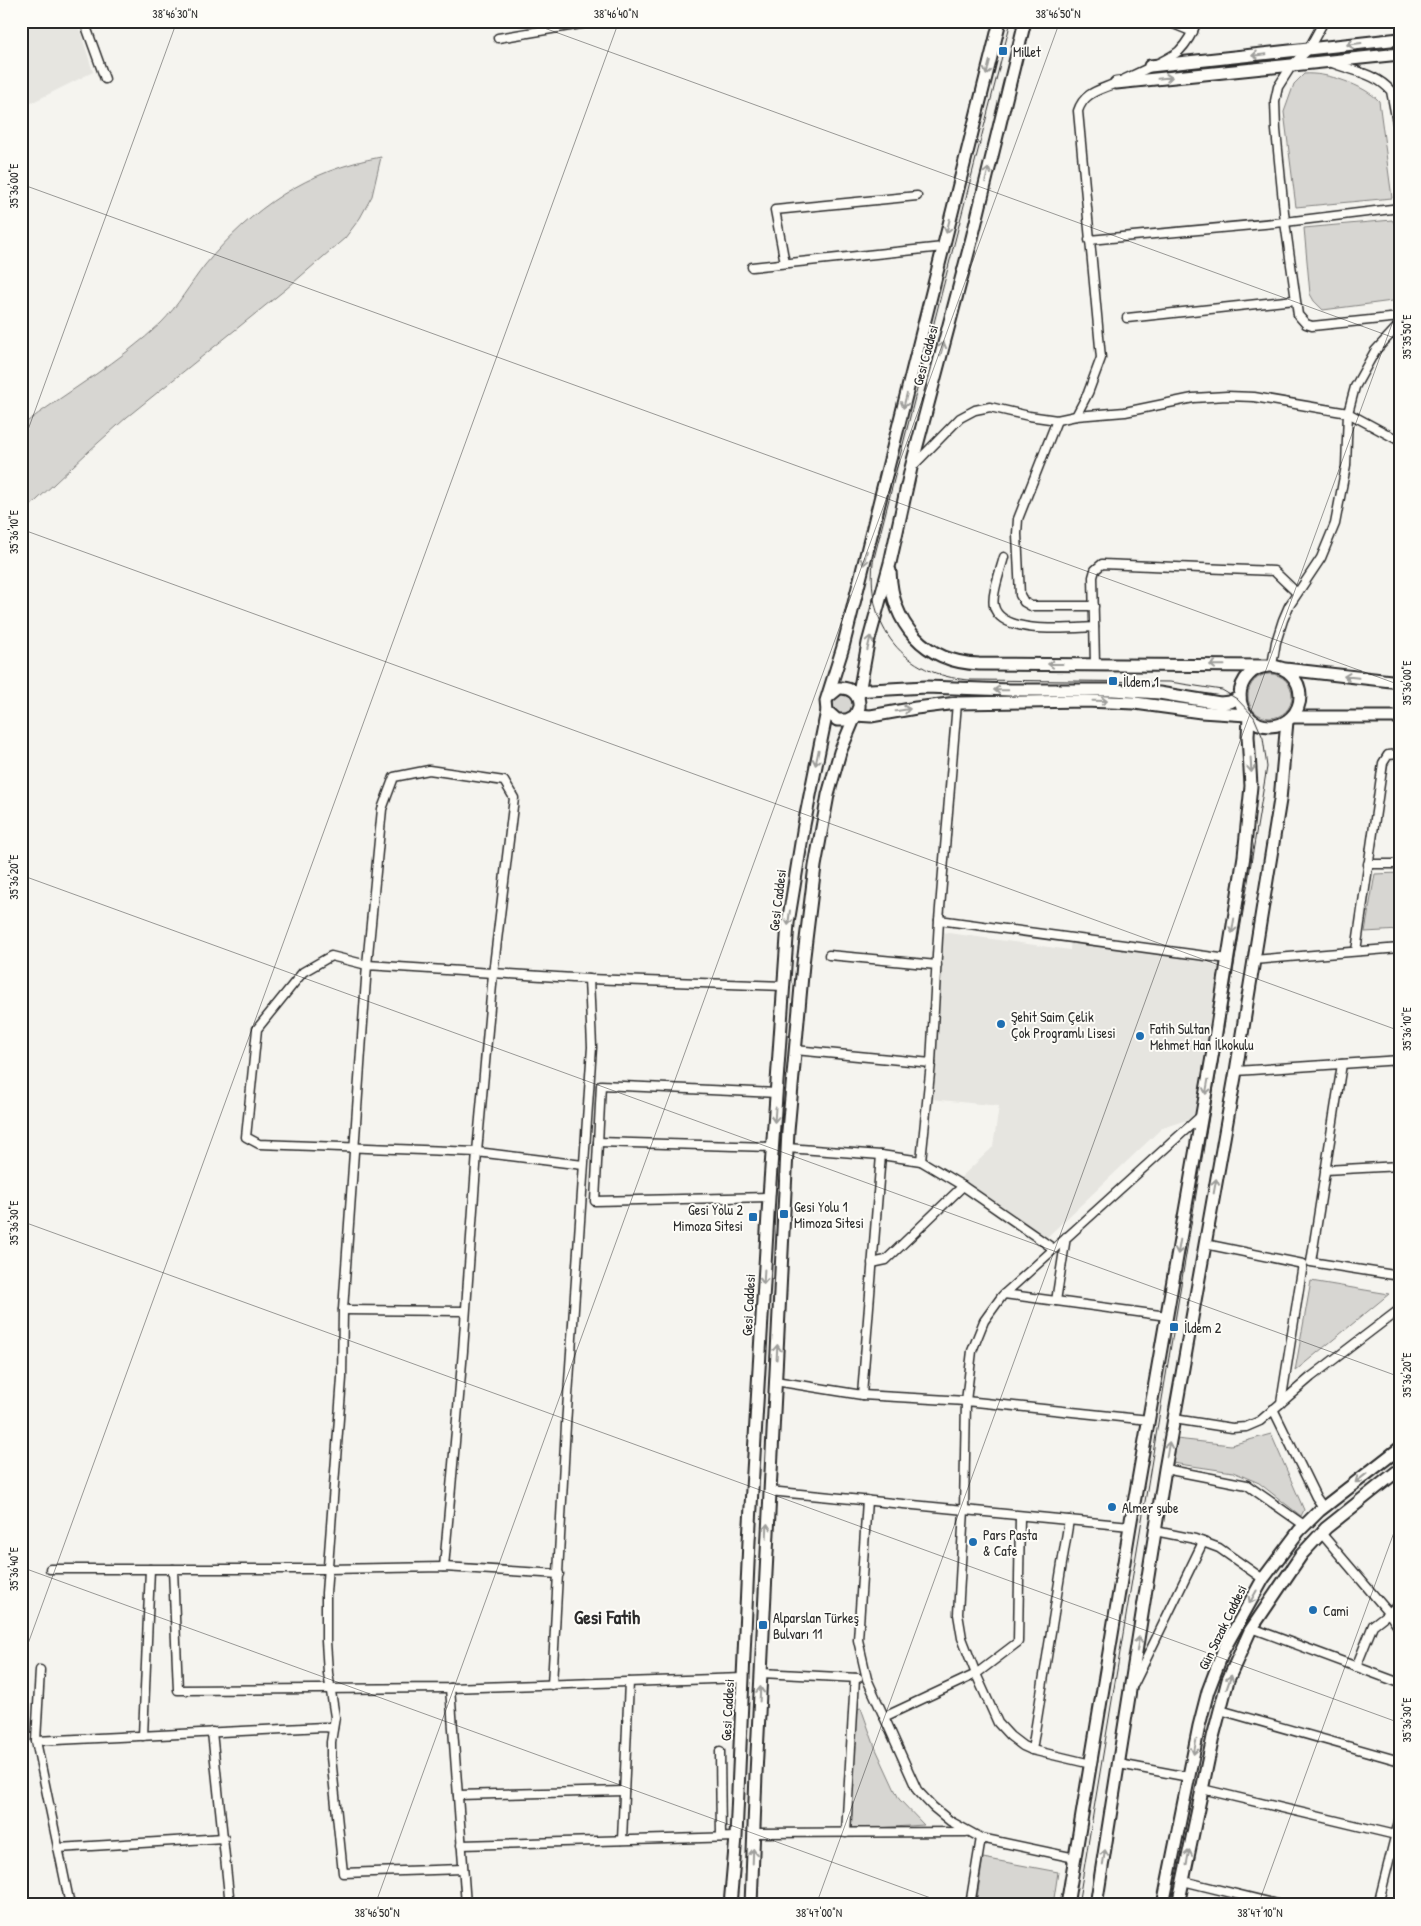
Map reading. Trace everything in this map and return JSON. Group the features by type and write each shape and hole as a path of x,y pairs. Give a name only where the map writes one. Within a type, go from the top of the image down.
{"street":[{"path":"84,21 105,79"},
{"path":"498,38 598,21"},
{"name":"Gesi Caddesi","path":"828,697 843,647 1000,21"},
{"name":"Gesi Caddesi","path":"856,693 890,563 911,468 972,238 1025,21"},
{"path":"1166,21 1193,32"},
{"path":"1076,416 1088,394 1101,358 1078,111 1087,96 1178,51 1193,32 1197,21"},
{"path":"1324,21 1308,50 1292,65 1278,87 1275,101 1285,222 1298,315 1306,324 1312,326 1400,317"},
{"path":"1150,66 1308,50 1400,38"},
{"path":"1116,83 1400,54"},
{"path":"1328,62 1383,82 1391,91 1400,138"},
{"path":"785,263 775,210 917,196"},
{"path":"1089,240 1285,222 1400,208"},
{"path":"752,267 943,247"},
{"path":"1127,318 1295,300"},
{"path":"1269,665 1283,620 1297,593 1321,558 1335,524 1346,466 1348,414 1356,387 1367,362 1383,341 1400,324"},
{"path":"911,468 960,418 975,410 997,408 1018,414 1058,420 1076,416 1125,412 1193,398 1227,396 1267,399 1348,414 1400,441"},
{"path":"1058,420 1018,519 1020,595 1024,602 1031,606 1094,606"},
{"path":"1004,557 994,601 996,610 1001,616 1016,624 1040,629 1094,627"},
{"path":"890,563 894,596 903,622 920,642 943,657 969,664 1269,665 1284,669 1400,682"},
{"path":"1095,664 1094,573 1097,567 1105,564 1274,571 1297,593"},
{"path":"1269,665 1254,670 1242,684 1240,697 1243,709 1256,722 1269,726 1289,719 1400,717"},
{"path":"1096,1905 1165,1469 1236,1071 1280,800 1289,719 1298,706 1301,694 1298,682 1290,672 1284,669"},
{"path":"1240,697 1230,702 1220,703 1159,693 1113,690 1010,690 926,687 856,693 839,688 830,693 826,706 830,715 837,720 846,720 855,715 871,716 956,703 1110,702 1157,705 1202,712 1248,716"},
{"path":"751,1905 769,1491 787,1148 795,1050 808,915 822,827 833,774 859,707 856,693"},
{"path":"921,1161 931,1063 939,920 956,703"},
{"name":"Gesi Caddesi","path":"730,1905 736,1837 772,1147 788,923 795,874 827,711"},
{"path":"1067,1905 1130,1526 1202,1115 1244,856 1251,800 1248,716"},
{"path":"1356,951 1384,760 1388,755 1400,754"},
{"path":"444,1567 476,1152 514,798 504,781 429,770 394,777 382,809 367,965 343,1310 342,1378 327,1569 326,1641 335,1717 331,1757 342,1874 463,1869"},
{"path":"1368,864 1400,864"},
{"path":"939,920 1228,959"},
{"path":"1253,960 1400,948"},
{"path":"829,955 936,964"},
{"path":"583,1165 476,1152 259,1144 246,1137 257,1029 303,972 331,956 367,965 494,974 784,986"},
{"path":"552,1684 566,1425 592,1047 589,979"},
{"path":"795,1050 931,1063"},
{"path":"1236,1071 1400,1060"},
{"path":"1281,1402 1325,1170 1342,1064"},
{"path":"769,1198 595,1201 601,1085 777,1093"},
{"path":"1090,1764 1032,1750 1016,1742 1004,1730 994,1715 962,1638 958,1614 964,1510 966,1401 972,1351 975,1340 990,1311 1004,1294 1202,1115"},
{"path":"598,1142 772,1147"},
{"path":"787,1148 881,1155 921,1161 963,1186 1054,1249"},
{"path":"862,1395 881,1155"},
{"path":"1325,1170 1400,1166"},
{"path":"872,1263 886,1260 963,1186"},
{"path":"1056,1301 1066,1237"},
{"path":"1205,1244 1307,1263 1400,1276"},
{"path":"1004,1294 1167,1316"},
{"path":"1174,1419 1225,1428 1239,1428 1260,1421 1311,1376 1400,1309"},
{"path":"343,1310 465,1311"},
{"path":"775,1381 862,1395 966,1401 1149,1420"},
{"path":"1273,1409 1316,1497 1324,1507"},
{"name":"Gün Sazak Caddesi","path":"1163,1905 1199,1726 1224,1649 1263,1579 1304,1526 1324,1507 1400,1448"},
{"path":"1165,1469 1247,1485 1304,1526"},
{"name":"Gün Sazak Caddesi","path":"1178,1905 1202,1789 1228,1680 1252,1628 1302,1554 1321,1533 1400,1470"},
{"path":"769,1491 1130,1526"},
{"path":"867,1500 858,1640 867,1679 916,1790 944,1817 981,1838 1075,1858"},
{"path":"884,1717 976,1674 1018,1642 1020,1516"},
{"path":"1032,1750 1069,1520"},
{"path":"1155,1531 1203,1542 1219,1548 1263,1579"},
{"path":"1321,1533 1389,1613 1400,1630"},
{"path":"1130,1691 1203,1542"},
{"path":"50,1569 444,1567 559,1574"},
{"path":"143,1736 150,1569"},
{"path":"173,1569 178,1690 450,1688 744,1678"},
{"path":"1356,1666 1372,1625 1400,1604"},
{"path":"1252,1628 1400,1683"},
{"path":"40,1670 36,1742 70,1905"},
{"path":"761,1673 867,1679"},
{"path":"846,1833 855,1678"},
{"path":"622,1840 629,1682"},
{"path":"450,1688 466,1905"},
{"path":"1220,1710 1400,1761"},
{"path":"36,1742 212,1732 333,1728"},
{"path":"212,1732 230,1905"},
{"path":"720,1751 721,1837"},
{"path":"1119,1764 1189,1777"},
{"path":"1202,1789 1398,1836"},
{"path":"458,1795 624,1792"},
{"path":"1378,1905 1398,1836 1400,1817"},
{"path":"753,1833 968,1832"},
{"path":"461,1845 736,1837"},
{"path":"58,1848 224,1838"},
{"path":"970,1905 981,1838"},
{"path":"1183,1881 1281,1905"}],"shaded area":[{"path":"21,21 77,21 93,72 21,108"},
{"path":"1304,74 1333,77 1364,90 1379,101 1392,198 1296,207 1284,112 1294,84"},
{"path":"381,157 372,196 360,218 345,238 286,289 127,417 21,515 21,426 129,350 161,323 205,265 242,226 262,209 283,194 329,171"},
{"path":"1392,220 1400,231 1400,300 1323,310 1310,294 1304,228"},
{"path":"1266,674 1274,674 1286,680 1292,696 1286,712 1274,718 1266,718 1254,712 1248,700 1248,692 1254,680"},
{"path":"839,694 847,694 853,700 853,708 847,714 839,714 833,708 833,700"},
{"path":"1400,873 1400,930 1365,932 1375,874"},
{"path":"942,932 1070,950 1071,936 1228,959 1202,1115 1162,1128 1043,1241 958,1180 993,1147 999,1106 931,1099"},
{"path":"1311,1281 1389,1294 1295,1371"},
{"path":"1271,1434 1304,1510 1301,1516 1259,1483 1233,1472 1172,1463 1176,1439 1231,1445"},
{"path":"861,1708 875,1747 899,1799 924,1825 846,1830 856,1709"},
{"path":"983,1858 1058,1872 1053,1905 976,1905"}],"tram line":[{"path":"1011,21 873,562 872,586 876,608 883,627 894,644 908,658 926,669 946,676 969,680 1170,682 1222,690 1237,699 1254,717 1263,738 1267,767 1078,1905"}],"place":[{"name":"Millet","path":"1003,51"},
{"name":"İldem 1","path":"1113,681"},
{"name":"Şehit Saim Çelik Çok Programlı Lisesi","path":"1001,1024"},
{"name":"Fatih Sultan Mehmet Han İlkokulu","path":"1140,1036"},
{"name":"Gesi Yolu 1 Mimoza Sitesi","path":"784,1214"},
{"name":"Gesi Yolu 2 Mimoza Sitesi","path":"753,1217"},
{"name":"İldem 2","path":"1174,1327"},
{"name":"Almer şube","path":"1112,1507"},
{"name":"Pars Pasta & Cafe","path":"973,1542"},
{"name":"Cami","path":"1313,1610"},
{"name":"Alparslan Türkeş Bulvarı 11","path":"763,1625"}],"district":[{"name":"Gesi Fatih","path":"607,1617"}]}
